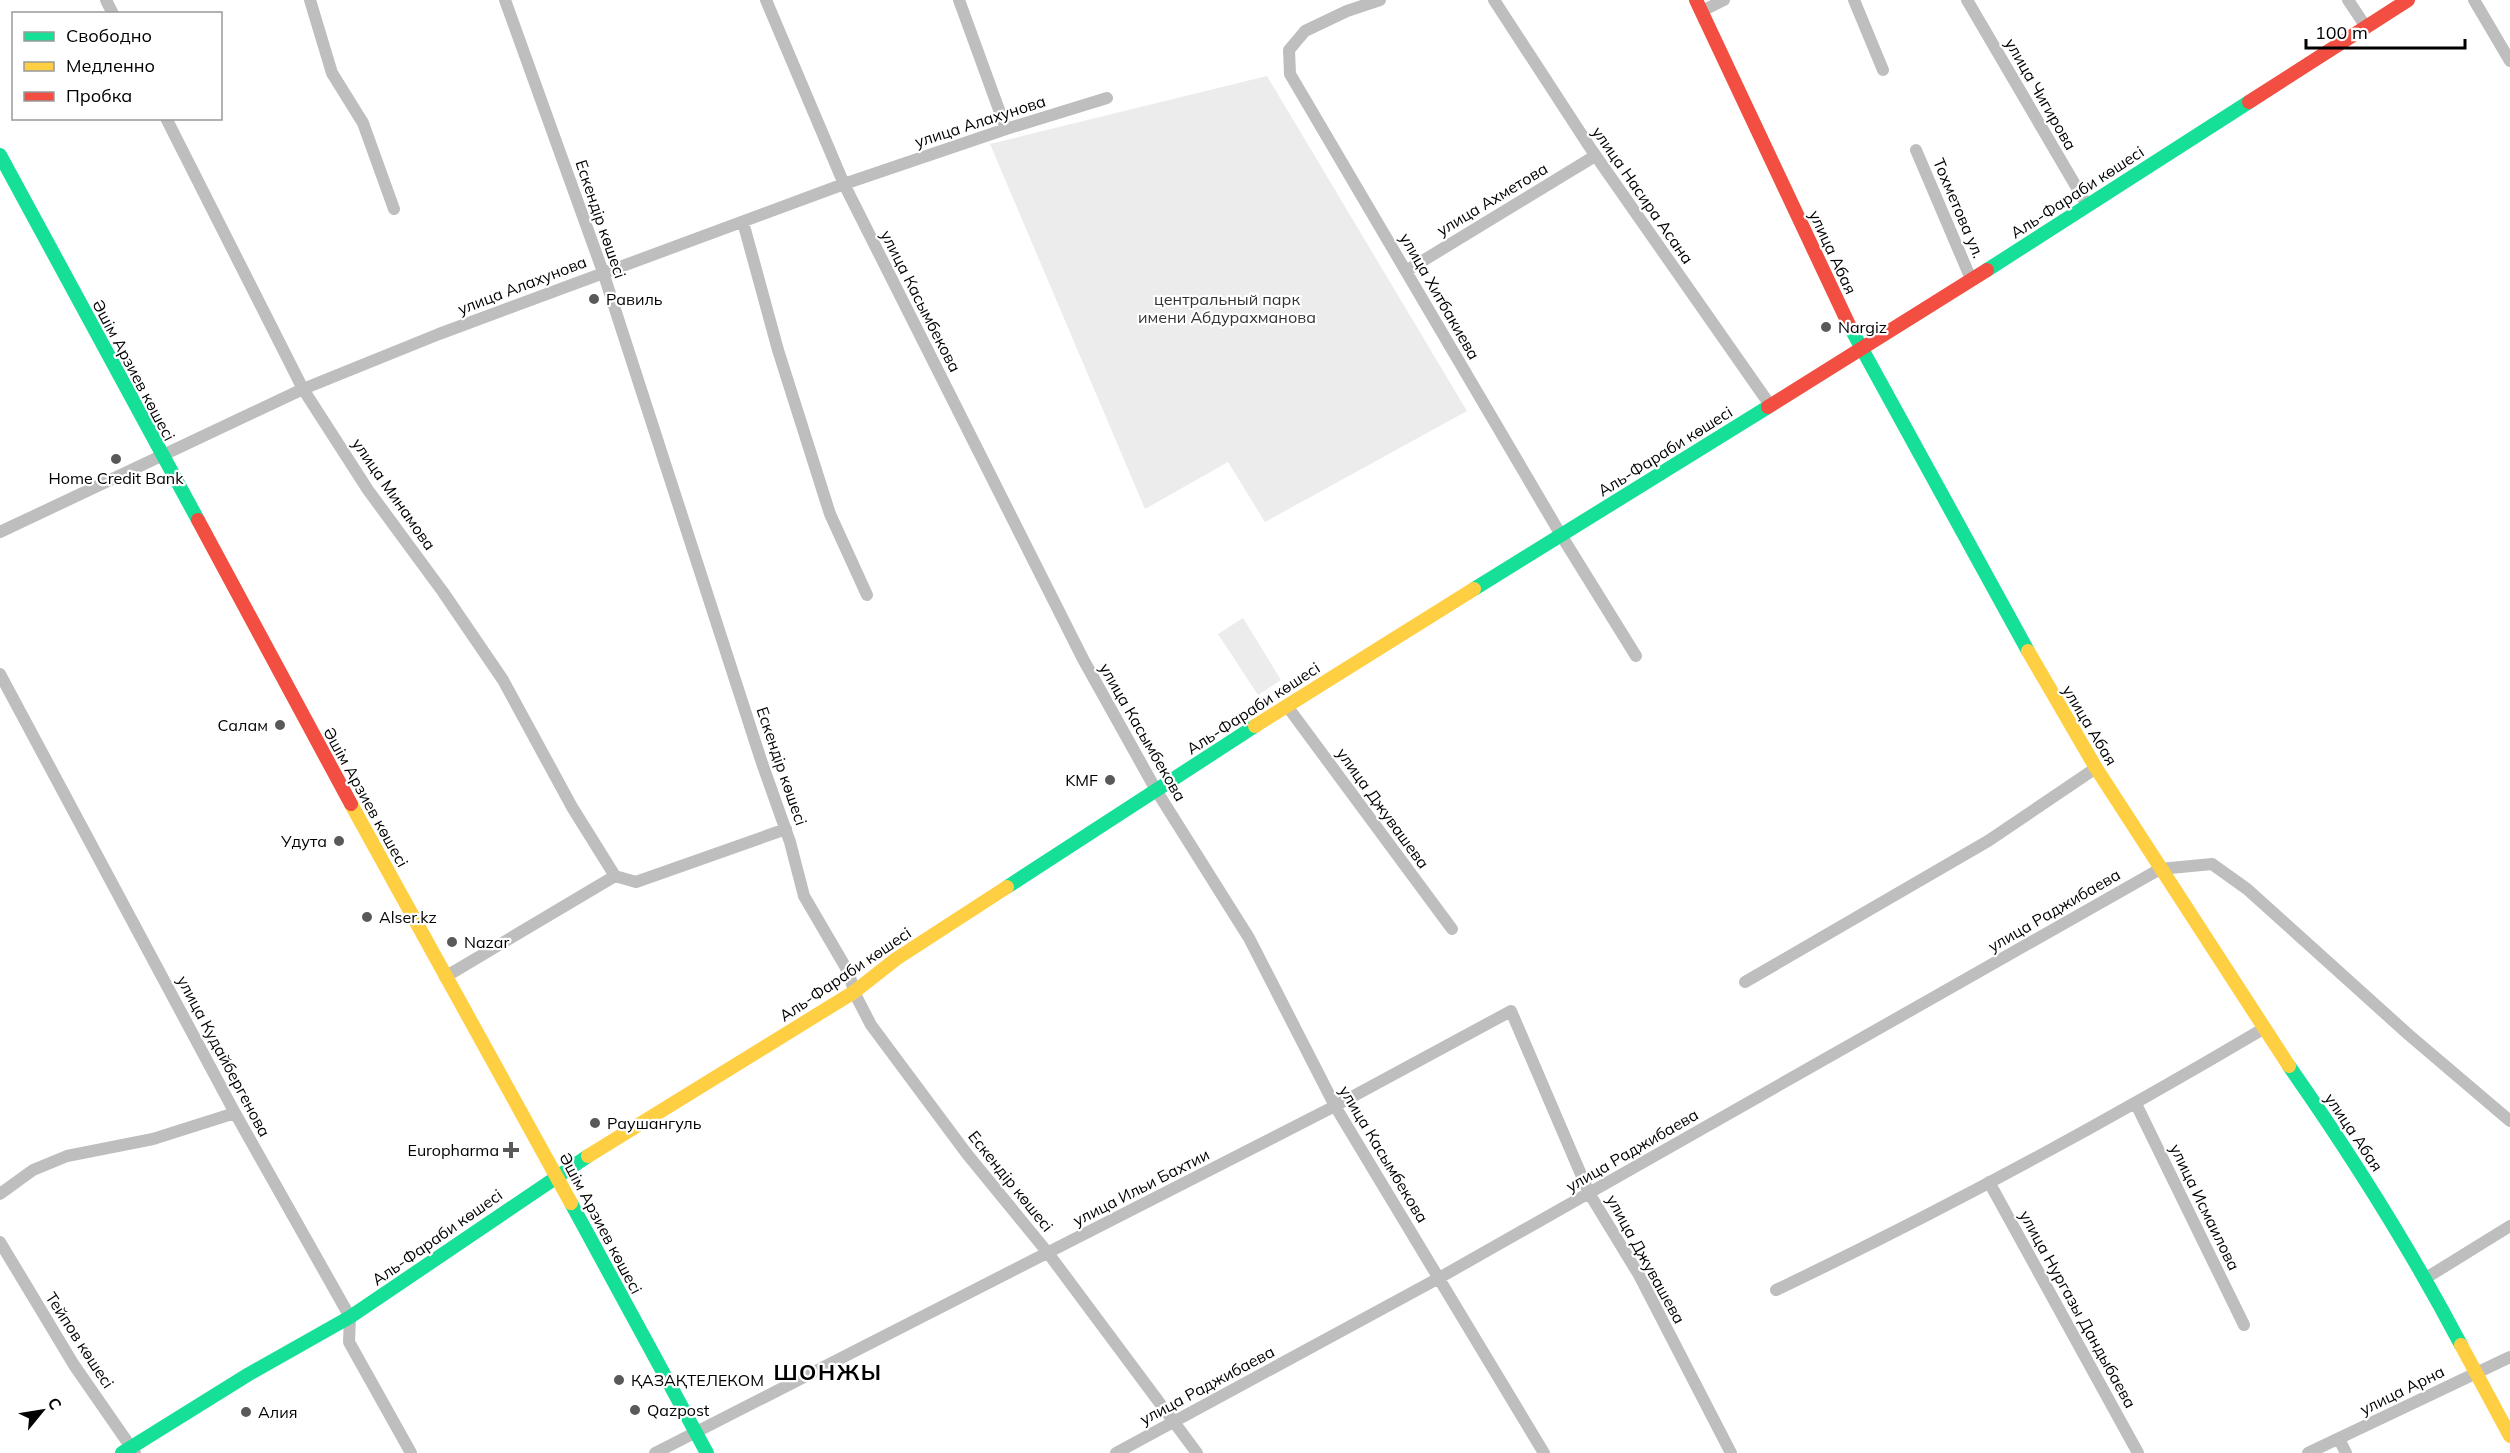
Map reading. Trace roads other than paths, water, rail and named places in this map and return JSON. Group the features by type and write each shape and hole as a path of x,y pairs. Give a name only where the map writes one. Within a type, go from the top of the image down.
{"main road":[{"name":"Аль-Фараби көшесі","path":"130,1451 249,1374 350,1317 556,1175 854,992 896,959 1287,706 1860,349 2408,0"},
{"name":"улица Абая","path":"1699,5 1860,349 2048,687 2096,768 2263,1029 2350,1154 2426,1278 2510,1436"},
{"name":"Әшім Арзиев көшесі","path":"0,156 445,977 707,1453"}],"street":[{"path":"310,0 332,73 363,123 394,209"},
{"name":"Ескендір көшесі","path":"505,0 603,272 758,751 786,830 804,896 849,973 854,992 870,1026 967,1154 1048,1253 1197,1453"},
{"name":"улица Касымбекова","path":"766,0 844,184 1083,659 1156,790 1249,938 1335,1106 1544,1453"},
{"path":"959,0 1006,129"},
{"path":"1341,0 1347,11 1380,0"},
{"name":"улица Насира Асана","path":"1494,0 1595,156 1770,405"},
{"path":"1699,5 1724,0"},
{"path":"1854,0 1883,70"},
{"name":"улица Чигирова","path":"1967,0 2087,205"},
{"path":"2348,0 2366,27"},
{"path":"2474,0 2510,60"},
{"name":"улица Хитбакиева","path":"1347,11 1305,31 1289,50 1290,74 1561,535 1636,656"},
{"name":"улица Алахунова","path":"0,532 303,389 439,334 844,184 1006,129 1107,98"},
{"name":"улица Минамова","path":"167,120 303,389 368,490 443,592 503,680 572,807 615,876"},
{"name":"Тохметова ул.","path":"1916,150 1971,279"},
{"name":"улица Ахметова","path":"1406,271 1595,156"},
{"path":"743,222 778,350 830,514 867,595"},
{"name":"улица Кудайбергенова","path":"0,674 235,1113 350,1317 349,1342 411,1453"},
{"name":"улица Джувашева","path":"1287,706 1452,929"},
{"path":"1745,982 1988,841 2096,768"},
{"path":"445,977 615,876 636,882 786,830"},
{"path":"2160,869 2212,864 2247,889 2409,1035 2510,1121"},
{"name":"улица Раджибаева","path":"1116,1453 1440,1278 2160,869"},
{"name":"улица Джувашева","path":"1511,1011 1589,1193 1639,1275 1731,1453"},
{"name":"улица Ильи Бахтии","path":"655,1453 694,1431 1335,1106 1511,1011"},
{"path":"1776,1290 1868,1246 2136,1104 2263,1029"},
{"name":"улица Исмаилова","path":"2136,1104 2244,1325"},
{"path":"0,1194 33,1170 67,1156 153,1139 235,1113"},
{"name":"улица Нургазы Дандыбаева","path":"1989,1182 2138,1453"},
{"path":"2426,1278 2510,1226"},
{"name":"Тейпов көшесі","path":"0,1242 74,1365 130,1451"},
{"name":"улица Арна","path":"2308,1453 2510,1357"},
{"path":"2339,1439 2346,1453"}],"place":[{"name":"Равиль","path":"594,299"},
{"name":"Nargiz","path":"1826,327"},
{"name":"Home Credit Bank","path":"116,459"},
{"name":"Салам","path":"280,725"},
{"name":"KMF","path":"1110,780"},
{"name":"Удута","path":"339,841"},
{"name":"Alser.kz","path":"367,917"},
{"name":"Nazar","path":"452,942"},
{"name":"Раушангуль","path":"595,1123"},
{"name":"Europharma","path":"511,1150"},
{"name":"ҚАЗАҚТЕЛЕКОМ","path":"619,1380"},
{"name":"Qazpost","path":"635,1410"},
{"name":"Алия","path":"246,1412"}],"district":[{"name":"ШОНЖЫ","path":"828,1372"}],"park label":[{"name":"центральный парк имени Абдурахманова","path":"1227,308"}]}
